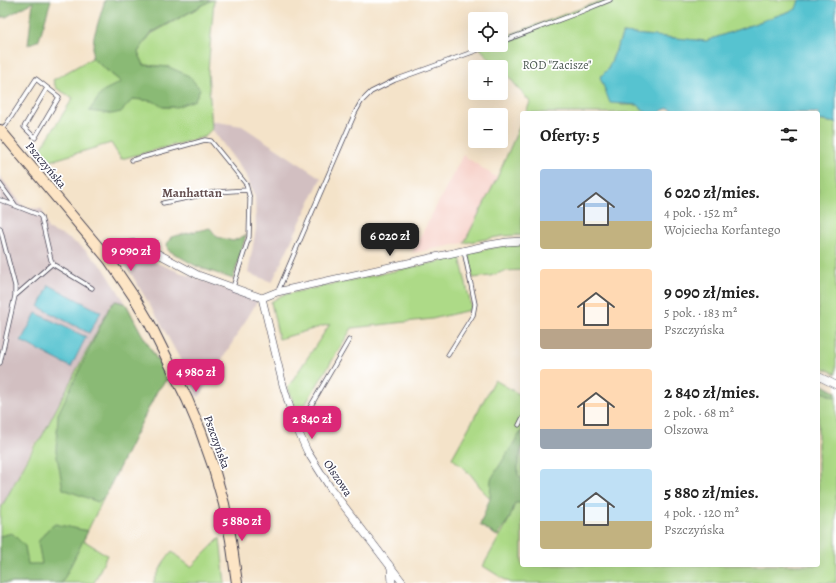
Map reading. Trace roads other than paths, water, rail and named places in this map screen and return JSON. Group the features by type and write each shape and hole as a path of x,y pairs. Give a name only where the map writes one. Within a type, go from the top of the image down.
{"main road":[{"name":"Pszczyńska","path":"2,135 109,260 150,324 187,399 213,466 224,504 237,583"}],"street":[{"path":"109,260 122,247 131,243 138,243 198,275 262,298 277,292 464,250 520,240"},
{"name":"Olszowa","path":"262,298 283,385 307,451 331,489 403,583"},
{"path":"820,377 836,385"},
{"path":"391,568 392,583"}],"lane":[{"path":"508,39 610,0"},
{"path":"277,292 361,102 371,92 395,80 473,52"},
{"path":"2,135 6,125 36,79 59,97 35,138 24,127 47,88"},
{"path":"132,160 205,140 211,141 246,184 250,199 249,237 233,287"},
{"path":"0,184 16,206"},
{"path":"164,203 216,192 247,190"},
{"path":"0,200 39,215 51,260 54,265 92,288"},
{"path":"0,228 15,286 15,296 0,363"},
{"path":"448,355 473,315 475,304 464,250"},
{"path":"15,296 53,263"},
{"path":"298,429 349,340"}],"water":[{"path":"799,0 836,0 836,123 820,120 820,111 674,111 669,108 662,111 645,111 638,105 610,103 600,77 608,69 623,33 706,41 796,9"},
{"path":"49,285 101,312 89,333 39,307"},
{"path":"36,313 86,337 71,367 21,341"}],"district":[{"name":"Manhattan","path":"192,192"}],"park label":[{"name":"ROD \"Zacisze\"","path":"557,65"}]}
